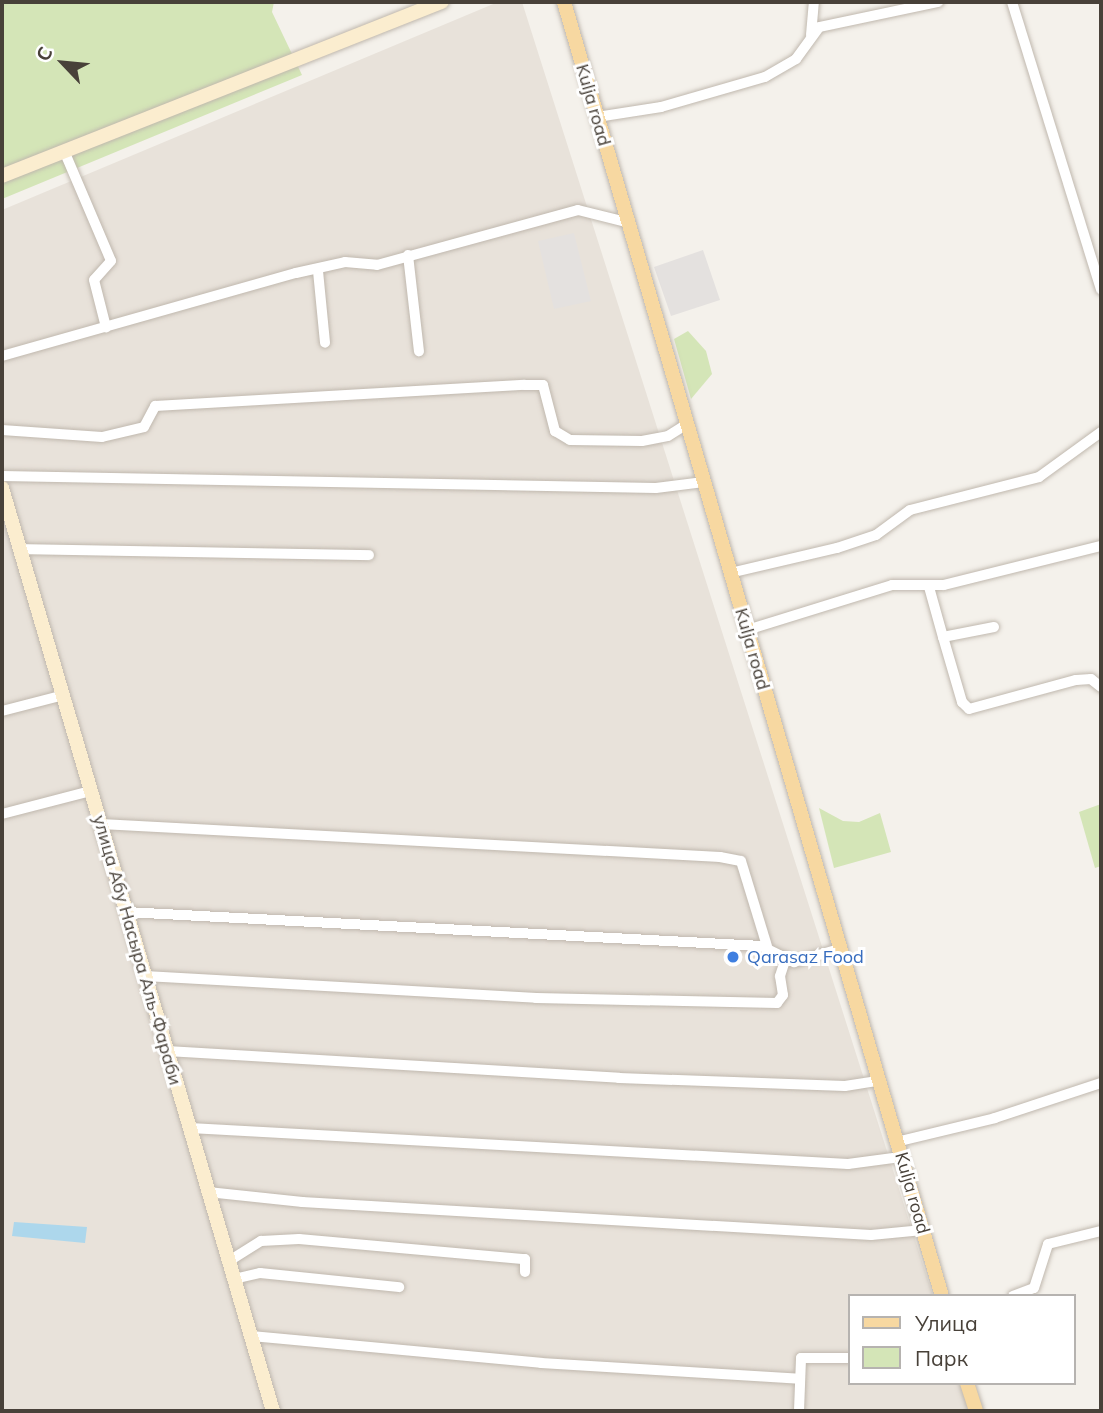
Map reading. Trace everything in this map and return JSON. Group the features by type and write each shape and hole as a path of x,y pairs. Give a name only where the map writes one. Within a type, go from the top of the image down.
{"main road":[{"name":"Kulja road","path":"564,2 626,222 941,1294"},
{"path":"968,1385 976,1411"}],"street":[{"path":"2,176 442,2"},
{"path":"811,35 814,2"},
{"path":"597,117 661,107 782,71 811,35 831,24 938,2"},
{"path":"1012,2 1101,290"},
{"path":"65,153 111,261 94,280 106,327"},
{"path":"2,356 296,273 408,255 578,210 626,222"},
{"path":"408,255 419,351"},
{"path":"318,271 325,343"},
{"path":"2,430 102,437 144,427 155,406 524,385 543,386 555,431 570,440 642,441 668,436 687,424"},
{"path":"730,573 836,548 876,535 910,510 1039,477 1101,432"},
{"path":"2,476 656,488 704,482"},
{"name":"улица Абу Насыра Аль-Фараби","path":"2,488 273,1411"},
{"path":"747,630 892,585 929,587 1101,547"},
{"path":"20,550 369,555"},
{"path":"929,587 962,702 969,709 1076,680 1091,679 1101,687"},
{"path":"943,636 994,627"},
{"path":"2,711 64,695"},
{"path":"2,814 91,791"},
{"path":"101,824 720,857 741,861 767,946"},
{"path":"126,912 767,946 786,957 804,962 840,949"},
{"path":"145,976 536,998 777,1003 783,995 780,976 786,957"},
{"path":"167,1051 619,1078 845,1086 878,1081"},
{"path":"897,1142 995,1118 1101,1083"},
{"path":"190,1128 848,1164 901,1157"},
{"path":"208,1192 871,1236 923,1230"},
{"path":"1018,1294 1034,1288 1048,1244 1101,1231"},
{"path":"229,1261 261,1241 299,1238 525,1259 525,1272"},
{"path":"234,1279 260,1273 399,1287"},
{"path":"251,1336 541,1363 800,1379"},
{"path":"799,1411 801,1358 810,1354 848,1358"}],"shaded area":[{"path":"498,2 522,2 932,1294 848,1294 848,1385 962,1385 970,1411 2,1411 2,210"},
{"path":"574,233 591,301 554,309 538,241"},
{"path":"703,250 720,300 671,316 654,267"}],"green space":[{"path":"2,2 274,2 272,12 302,75 2,199"},
{"path":"688,331 706,351 712,374 691,399 674,339"},
{"path":"1101,804 1101,866 1095,868 1079,812"},
{"path":"819,808 843,821 859,822 880,813 891,852 834,868"}],"water":[{"path":"14,1222 87,1227 85,1243 12,1236"}],"place":[{"name":"Qarasaz Food","path":"733,957"}]}
